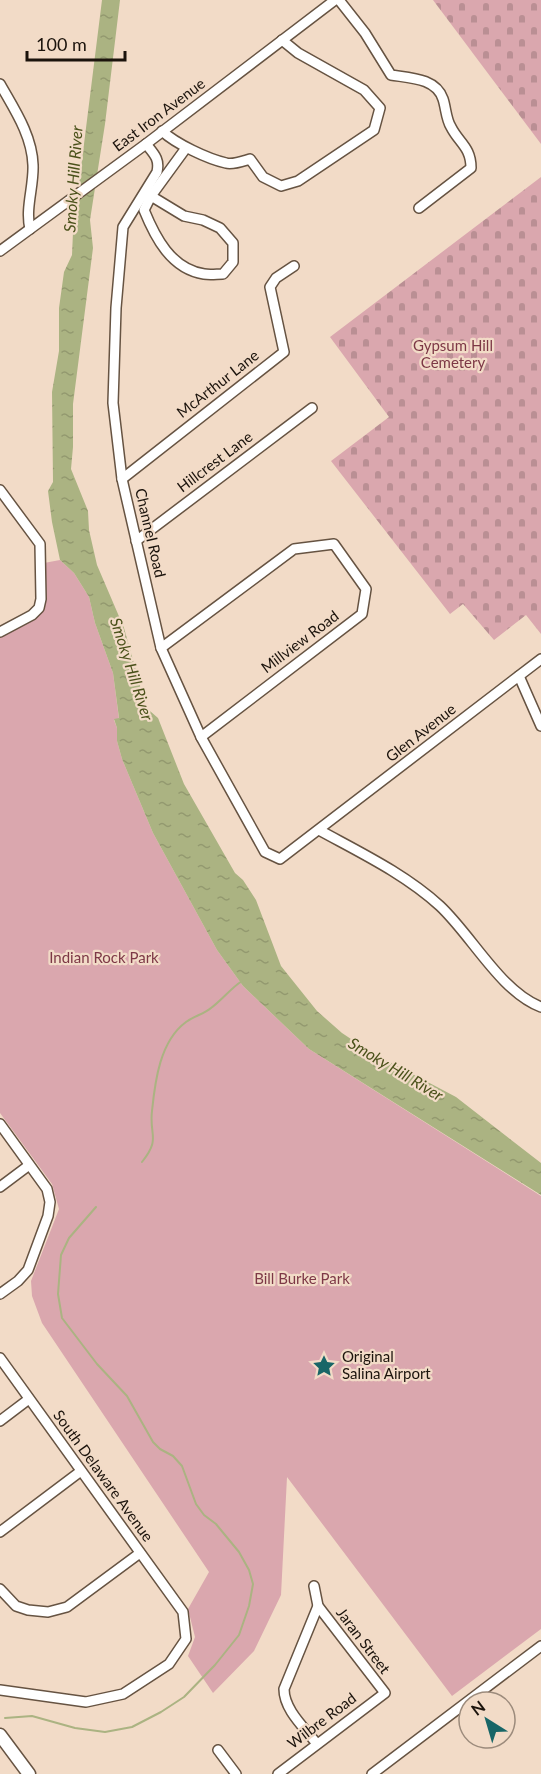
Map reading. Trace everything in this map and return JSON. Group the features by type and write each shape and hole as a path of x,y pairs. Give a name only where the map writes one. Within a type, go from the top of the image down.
{"main road":[{"path":"0,1735 29,1774"}],"street":[{"name":"East Iron Avenue","path":"0,251 337,0"},
{"path":"337,0 364,33 391,75 422,80 436,88 443,97 450,126 471,155 471,168 419,208"},
{"path":"162,131 171,140 186,148 228,164 250,159 263,177 282,186 298,181 374,130 380,108 364,90 298,53 282,40"},
{"path":"0,84 27,133 33,164 28,220 30,229"},
{"name":"Channel Road","path":"146,144 158,158 159,165 123,227 116,308 113,402 122,479 161,648 201,737 265,852 280,859 319,830"},
{"path":"151,196 184,216 203,220 220,228 233,243 232,262 223,274 202,274 184,265 164,250 144,210 151,196 186,148"},
{"name":"McArthur Lane","path":"122,479 284,352 270,287 276,278 294,266"},
{"name":"Hillcrest Lane","path":"136,541 312,408"},
{"path":"0,490 40,544 41,599 39,608 32,615 0,632"},
{"name":"Millview Road","path":"161,648 294,549 334,544 366,589 362,614 201,737"},
{"name":"Glen Avenue","path":"319,830 541,659"},
{"path":"519,676 541,726"},
{"path":"319,830 404,877 441,907 519,995 541,1007"},
{"path":"0,1124 46,1189 50,1202 48,1216 28,1270 18,1281 0,1294"},
{"path":"0,1187 28,1166"},
{"name":"South Delaware Avenue","path":"0,1358 183,1612 186,1640 169,1664 123,1694 86,1702 0,1690"},
{"path":"0,1421 29,1399"},
{"path":"0,1532 81,1471"},
{"path":"0,1589 16,1606 48,1612 67,1607 140,1553"},
{"path":"314,1586 318,1606 284,1689 284,1697 288,1706 317,1744"},
{"name":"Jaran Street","path":"318,1606 385,1693"},
{"path":"372,1774 541,1646"},
{"name":"Wilbre Road","path":"278,1774 385,1693"},
{"path":"218,1750 236,1774"}],"green space":[{"path":"433,0 541,0 541,144"},
{"name":"Gypsum Hill Cemetery","path":"541,177 541,634 526,615 494,640 463,604 450,614 331,461 389,417 330,337"},
{"name":"Bill Burke Park","path":"60,560 74,573 89,597 95,623 113,673 119,719 114,720 122,759 153,833 217,950 243,986 309,1049 541,1196 541,1629 452,1696 287,1477 281,1595 254,1651 213,1693 188,1656 195,1637 188,1609 209,1572 42,1323 32,1296 31,1281 59,1209 52,1184 0,1113 0,636 42,612 45,606 44,563"}],"water":[{"name":"Smoky Hill River","path":"102,0 120,0 105,124 90,220 93,248 73,404 71,469 88,511 89,530 97,565 124,628 140,685 142,704 158,718 184,784 235,873 243,880 256,900 281,966 317,1011 342,1033 369,1051 456,1097 541,1163 541,1195 309,1049 243,986 217,950 153,833 122,759 114,719 119,718 113,673 95,623 89,597 74,573 60,560 48,491 53,482 52,392 59,351 59,308 64,272 72,255"}],"waterway":[{"path":"142,1162 153,1142 151,1119 155,1087 160,1062 170,1040 186,1022 208,1010 242,981"},
{"path":"5,1718 32,1716 75,1728 105,1732 132,1727 161,1712 184,1697 215,1665 239,1635 249,1606 253,1584 249,1570 239,1552 196,1504 182,1466 173,1456 153,1442 127,1396 97,1364 62,1318 58,1294 61,1255 69,1238 96,1207"}],"place":[{"name":"Original Salina Airport","path":"324,1366"}],"park label":[{"name":"Indian Rock Park","path":"104,958"}]}
